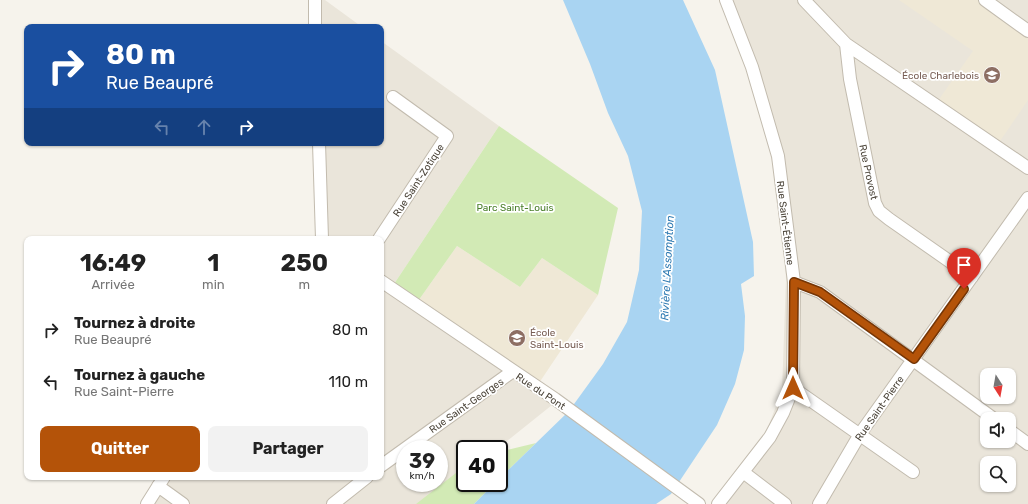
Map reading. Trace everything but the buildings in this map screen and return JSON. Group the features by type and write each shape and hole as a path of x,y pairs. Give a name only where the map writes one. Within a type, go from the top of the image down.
{"street":[{"path":"314,0 315,24"},
{"name":"Rue Saint-Étienne","path":"718,504 770,437 783,413 793,388 794,282 778,156 752,67 726,0"},
{"path":"804,0 846,44 1028,168"},
{"path":"985,0 1028,31"},
{"name":"Rue Provost","path":"846,44 850,79 875,203 879,211 972,277"},
{"name":"Rue Saint-Zotique","path":"381,236 447,136 393,97"},
{"path":"319,146 322,236"},
{"name":"Rue Saint-Pierre","path":"819,504 860,434 1028,198"},
{"path":"794,282 820,292 914,359 985,412"},
{"name":"Rue du Pont","path":"384,283 555,399 697,503"},
{"name":"Rue Saint-Georges","path":"384,464 513,371"},
{"path":"793,388 913,472"},
{"path":"1016,435 1028,444"},
{"path":"384,453 391,458"},
{"path":"743,472 786,504"},
{"path":"333,504 363,480"},
{"path":"147,504 161,482 183,504"}],"shaded area":[{"path":"315,0 325,0 358,24 315,24"},
{"path":"721,0 1028,0 1028,504 712,504 760,447 782,391 786,279 780,155"},
{"name":"École Charlebois","path":"899,0 985,0 1028,31 1028,100 996,147 935,105 973,51"},
{"path":"384,43 499,126 392,287 513,371 552,405 508,440 456,440 456,482 448,489 448,440 396,440 396,492 444,492 429,504 146,504 162,480 384,480 384,236 322,236 319,146 384,146"},
{"name":"École Saint-Louis","path":"457,246 520,287 542,258 598,295 539,383 416,304"}],"green space":[{"name":"Parc Saint-Louis","path":"499,126 618,208 598,295 542,258 520,287 457,246 416,304 392,287"},
{"path":"536,443 508,470 508,450"},
{"path":"456,473 456,492 486,492 474,504 416,504 431,492 448,492 448,479"}],"water":[{"name":"Rivière L'Assomption","path":"563,0 683,0 715,70 753,242 754,276 741,284 745,316 744,350 735,384 717,425 671,494 656,504 474,504 486,492 508,492 508,470 569,411 603,364 627,322 639,270 642,211 628,156 608,113 590,64"}],"place":[{"name":"École Charlebois","path":"992,75"},
{"name":"École Saint-Louis","path":"517,338"}],"route":[{"path":"793,388 794,282 820,292 914,359 964,289"}]}
